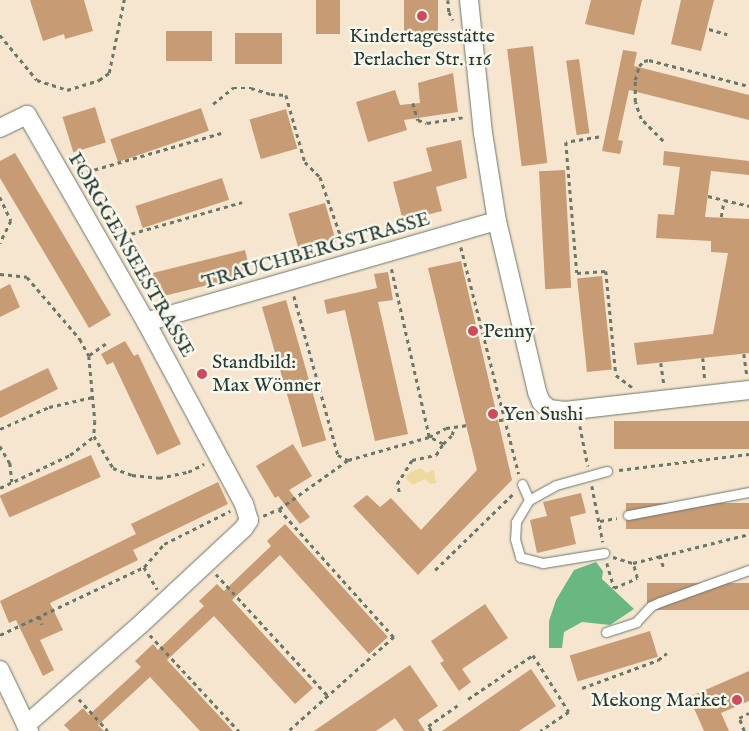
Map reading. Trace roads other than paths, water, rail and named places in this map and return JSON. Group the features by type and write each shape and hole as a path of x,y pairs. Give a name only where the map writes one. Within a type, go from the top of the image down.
{"street":[{"path":"469,0 482,123 497,221 537,392 541,402 549,409 558,411 634,402 748,383"},
{"name":"FORGGENSEESTRASSE","path":"0,128 27,116 146,322 247,512 244,528 27,728"},
{"name":"TRAUCHBERGSTRASSE","path":"146,322 497,221"},
{"path":"0,670 27,728"}],"lane":[{"path":"604,553 543,564 520,556 515,539 516,522 529,500 556,485 606,471"},
{"path":"522,484 529,500"},
{"path":"628,515 749,492"},
{"path":"606,632 636,622 651,606 660,602 749,570"}],"place":[{"name":"Kindertagesstätte Perlacher Str. 116","path":"422,16"},
{"name":"Penny","path":"473,331"},
{"name":"Standbild: Max Wönner","path":"202,374"},
{"name":"Yen Sushi","path":"493,414"},
{"name":"Mekong Market","path":"737,700"}]}
